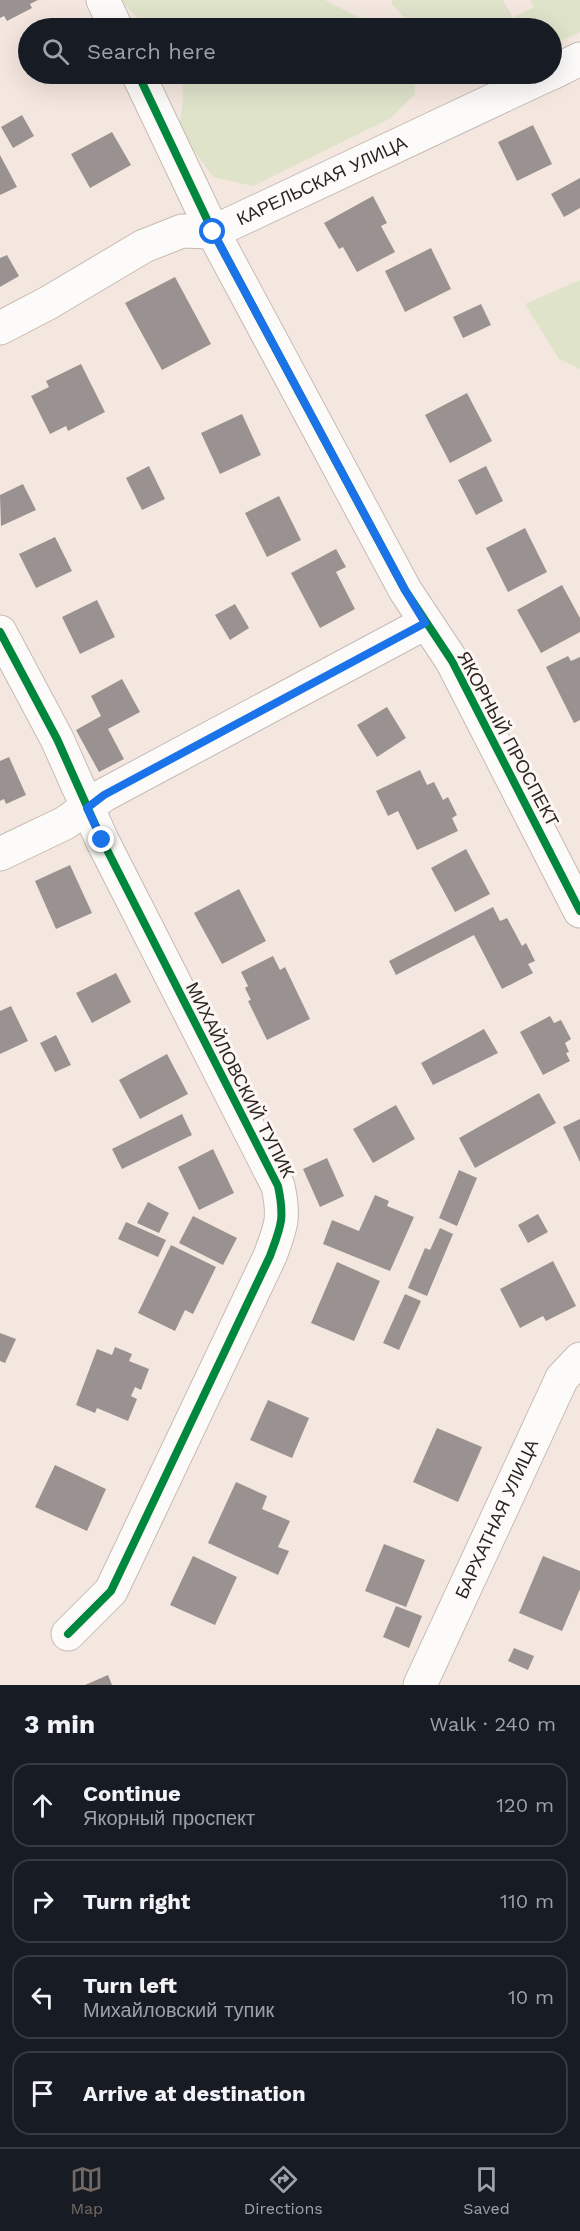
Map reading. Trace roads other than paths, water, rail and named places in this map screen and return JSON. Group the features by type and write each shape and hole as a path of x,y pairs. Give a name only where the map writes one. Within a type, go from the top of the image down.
{"street":[{"path":"103,0 111,18"},
{"name":"КАРЕЛЬСКАЯ УЛИЦА","path":"562,67 580,59"},
{"name":"ЯКОРНЫЙ ПРОСПЕКТ","path":"143,84 213,232 405,590 452,661 580,911"},
{"name":"КАРЕЛЬСКАЯ УЛИЦА","path":"0,328 48,303 144,246 182,231 213,232 527,84"},
{"path":"0,854 65,823 104,795 425,623"},
{"name":"МИХАЙЛОВСКИЙ ТУПИК","path":"0,632 57,739 87,808 278,1186 282,1205 282,1222 270,1256 111,1591 69,1634"},
{"name":"БАРХАТНАЯ УЛИЦА","path":"420,1685 562,1378 580,1359"}]}
